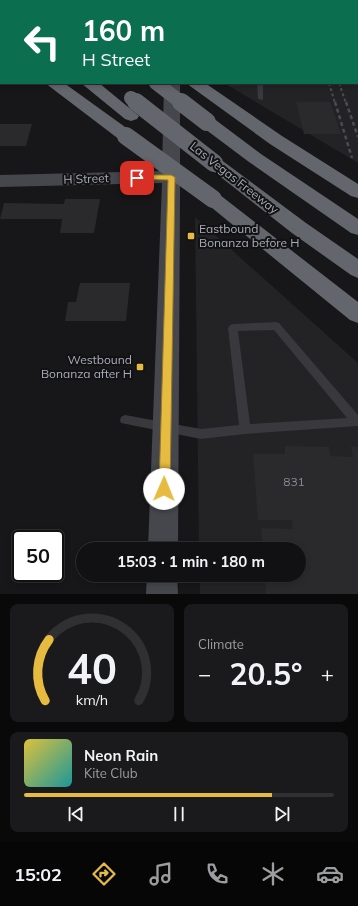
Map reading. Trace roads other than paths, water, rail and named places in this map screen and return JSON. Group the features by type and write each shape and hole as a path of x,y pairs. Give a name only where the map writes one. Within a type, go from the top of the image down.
{"highway":[{"path":"55,84 213,199 358,314"},
{"path":"90,84 131,116 214,168 355,268"},
{"path":"157,84 254,158 356,226"},
{"path":"196,84 358,192"},
{"name":"Las Vegas Freeway","path":"125,93 214,168"}],"main road":[{"path":"163,542 172,84"},
{"name":"H Street","path":"0,181 171,177"},
{"path":"162,582 162,594"}],"lane":[{"path":"260,84 262,99"},
{"path":"125,420 201,434 245,429 252,428 357,422 276,326 233,328 245,429"}],"railway":[{"path":"329,84 335,103"},
{"path":"339,84 346,103"},
{"path":"335,102 352,158"},
{"path":"346,102 358,137"}],"place":[{"name":"Eastbound Bonanza before H","path":"191,236"},
{"name":"Westbound Bonanza after H","path":"140,367"}]}
